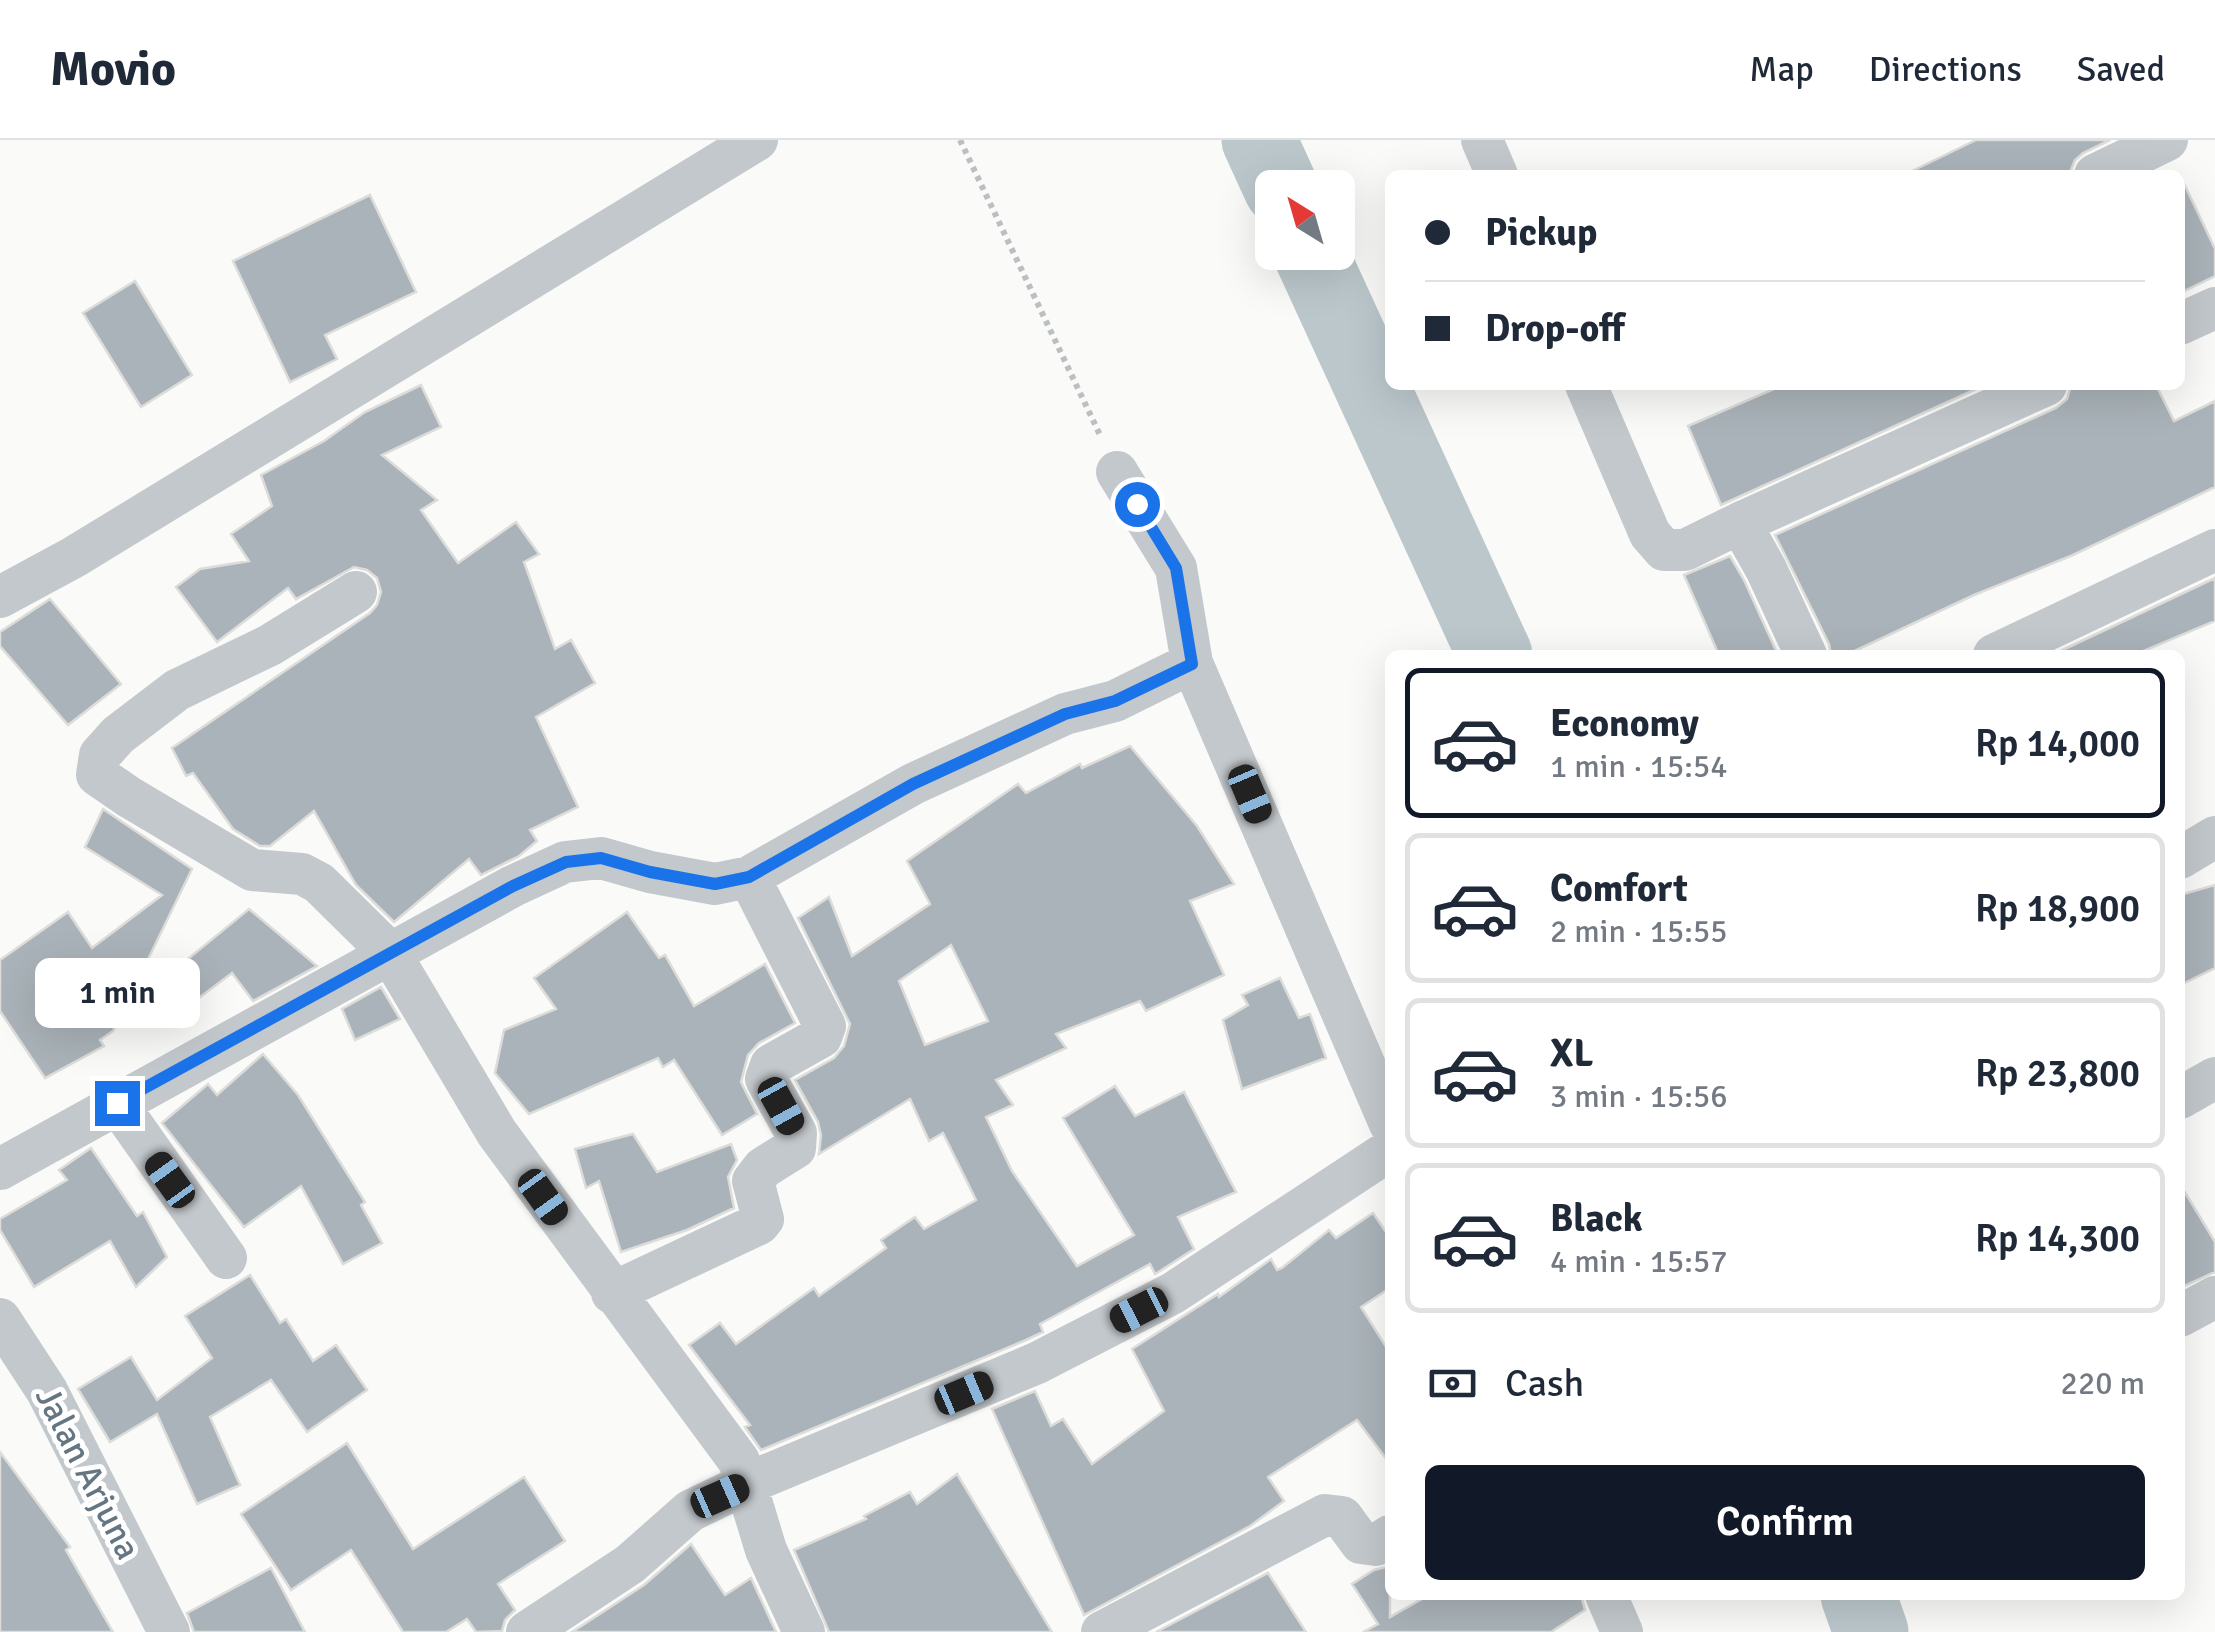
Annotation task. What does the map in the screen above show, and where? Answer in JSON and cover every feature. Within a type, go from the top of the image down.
[{"type":"street","points":[[0,597],[74,557],[757,140]]},
{"type":"street","points":[[1482,140],[1495,170]]},
{"type":"street","points":[[2105,170],[2168,140]]},
{"type":"street","points":[[2185,322],[2215,308]]},
{"type":"street","points":[[1588,390],[1650,534],[1664,550],[1686,550],[2035,390]]},
{"type":"street","points":[[1117,472],[1176,568],[1192,664],[1385,1112]]},
{"type":"street","points":[[1740,523],[1804,650]]},
{"type":"street","points":[[2005,650],[2215,550]]},
{"type":"street","points":[[356,592],[270,645],[177,690],[118,734],[100,755],[98,775],[252,870],[302,874],[320,883],[390,953],[497,1133],[738,1461],[766,1550],[804,1632]]},
{"type":"street","points":[[0,1170],[513,886],[566,862],[601,858],[715,884],[749,877],[913,784],[1065,714],[1115,701],[1192,664]]},
{"type":"street","points":[[2185,855],[2215,837]]},
{"type":"street","points":[[612,1292],[759,1224],[763,1219],[753,1181],[762,1168],[795,1148],[798,1142],[766,1079],[766,1071],[771,1064],[821,1037],[825,1026],[749,877]]},
{"type":"street","points":[[2185,1095],[2215,1078]]},
{"type":"street","points":[[117,1103],[226,1258]]},
{"type":"street","points":[[527,1632],[630,1564],[690,1511],[1037,1363],[1174,1293],[1385,1153]]},
{"type":"street","points":[[2185,1313],[2215,1297]]},
{"type":"street","name":"Jalan Arjuna","points":[[2,1328],[47,1391],[169,1632]]},
{"type":"street","points":[[1102,1632],[1325,1515],[1342,1517],[1361,1543],[1376,1545],[1385,1539]]},
{"type":"street","points":[[1608,1600],[1622,1632]]},
{"type":"path","points":[[960,140],[1117,472]]},
{"type":"building","points":[[1976,140],[2110,140],[2083,153],[2071,170],[1914,170]]},
{"type":"building","points":[[2185,186],[2215,249],[2215,276],[2185,291]]},
{"type":"building","points":[[370,195],[416,292],[325,335],[337,359],[290,382],[233,261]]},
{"type":"building","points":[[135,281],[192,375],[141,407],[83,313]]},
{"type":"building","points":[[421,385],[441,427],[382,455],[437,500],[421,510],[458,563],[516,522],[539,554],[524,562],[555,649],[571,640],[595,683],[536,717],[578,807],[530,830],[537,841],[519,856],[481,875],[469,859],[394,922],[356,885],[314,811],[270,846],[260,846],[233,829],[193,773],[186,776],[172,748],[370,613],[381,592],[377,578],[354,567],[296,599],[288,588],[217,642],[176,587],[200,569],[249,561],[231,534],[272,506],[261,475],[324,441],[365,412]]},
{"type":"building","points":[[1771,390],[1974,390],[1721,505],[1688,426]]},
{"type":"building","points":[[2070,390],[2158,390],[2174,421],[2215,401],[2215,487],[2073,555],[1974,595],[1857,650],[1830,650],[1775,535],[2056,408],[2067,399]]},
{"type":"building","points":[[1730,556],[1776,650],[1717,650],[1684,575]]},
{"type":"building","points":[[2215,578],[2215,621],[2146,650],[2063,650]]},
{"type":"building","points":[[50,599],[121,684],[68,725],[0,646],[0,632]]},
{"type":"building","points":[[1130,746],[1197,826],[1234,884],[1190,901],[1224,975],[1146,1011],[1140,1001],[1056,1034],[1066,1048],[996,1080],[1013,1105],[986,1117],[1012,1171],[1077,1266],[1134,1235],[1063,1118],[1115,1086],[1135,1116],[1184,1092],[1236,1192],[1178,1217],[1194,1249],[1155,1274],[1150,1264],[1040,1324],[1043,1332],[761,1450],[745,1427],[750,1425],[689,1345],[720,1323],[736,1344],[814,1288],[819,1296],[886,1248],[881,1240],[915,1217],[924,1229],[976,1200],[943,1133],[929,1141],[910,1099],[819,1154],[818,1122],[795,1080],[834,1058],[844,1046],[850,1024],[798,918],[829,897],[852,956],[930,904],[907,861],[1018,784],[1026,793],[1080,764],[1082,768]],"holes":[[[951,945],[988,1021],[925,1045],[899,981]]]},
{"type":"building","points":[[103,809],[192,869],[113,1031],[100,1040],[104,1046],[45,1078],[0,1011],[0,960],[68,912],[92,948],[162,895],[85,847]]},
{"type":"building","points":[[2215,885],[2215,968],[2185,983],[2185,894]]},
{"type":"building","points":[[249,909],[317,966],[253,1001],[232,973],[167,1022],[140,998]]},
{"type":"building","points":[[627,912],[659,958],[665,955],[694,1006],[765,964],[795,1023],[759,1043],[748,1055],[741,1082],[757,1114],[722,1135],[674,1060],[663,1067],[658,1058],[529,1114],[495,1073],[504,1030],[556,1009],[534,978]]},
{"type":"building","points":[[1280,978],[1299,1018],[1310,1014],[1326,1058],[1242,1089],[1223,1020],[1248,1005],[1242,995]]},
{"type":"building","points":[[381,987],[400,1019],[355,1040],[342,1009]]},
{"type":"building","points":[[263,1054],[298,1095],[365,1202],[361,1205],[382,1243],[343,1264],[301,1186],[244,1227],[162,1123],[208,1084],[217,1095]]},
{"type":"building","points":[[633,1134],[657,1172],[731,1144],[737,1160],[728,1177],[734,1208],[687,1230],[621,1252],[599,1181],[586,1188],[575,1149]]},
{"type":"building","points":[[91,1148],[137,1216],[143,1212],[167,1257],[136,1287],[110,1241],[34,1287],[0,1230],[0,1219],[67,1180],[59,1170]]},
{"type":"building","points":[[2185,1192],[2215,1242],[2215,1272],[2185,1286]]},
{"type":"building","points":[[1373,1213],[1385,1231],[1385,1291],[1361,1307],[1385,1345],[1385,1457],[1357,1420],[1268,1477],[1284,1501],[1250,1526],[1084,1615],[992,1409],[1035,1391],[1051,1426],[1063,1419],[1092,1464],[1164,1411],[1132,1349],[1218,1294],[1219,1297],[1271,1259],[1277,1270],[1329,1230],[1336,1238]]},
{"type":"building","points":[[250,1275],[280,1323],[286,1319],[313,1361],[336,1345],[367,1390],[307,1432],[271,1380],[210,1417],[240,1485],[197,1504],[157,1414],[110,1442],[78,1389],[131,1357],[157,1400],[212,1358],[185,1316]]},
{"type":"building","points":[[347,1443],[413,1549],[524,1477],[565,1541],[498,1584],[515,1610],[505,1620],[502,1631],[476,1632],[467,1619],[446,1632],[403,1632],[351,1550],[291,1590],[241,1514]]},
{"type":"building","points":[[0,1452],[70,1547],[66,1550],[113,1632],[0,1632]]},
{"type":"building","points":[[957,1474],[1052,1632],[829,1632],[794,1550],[866,1519],[864,1516],[910,1492],[917,1504]]},
{"type":"building","points":[[691,1544],[725,1595],[751,1578],[776,1632],[572,1632],[644,1585]]},
{"type":"building","points":[[1385,1567],[1385,1600],[1390,1600],[1390,1617],[1420,1600],[1582,1600],[1585,1610],[1551,1632],[1363,1632],[1378,1624],[1352,1584]]},
{"type":"building","points":[[271,1568],[305,1632],[194,1632],[187,1613]]},
{"type":"building","points":[[1268,1573],[1306,1632],[1156,1632]]},
{"type":"waterway","points":[[1259,140],[1273,170]]},
{"type":"waterway","points":[[1318,270],[1493,650]]},
{"type":"waterway","points":[[1860,1600],[1871,1632]]},
{"type":"route","points":[[117,1103],[513,886],[566,862],[601,858],[715,884],[749,877],[913,784],[1065,714],[1115,701],[1192,664],[1176,568],[1137,504]]}]
